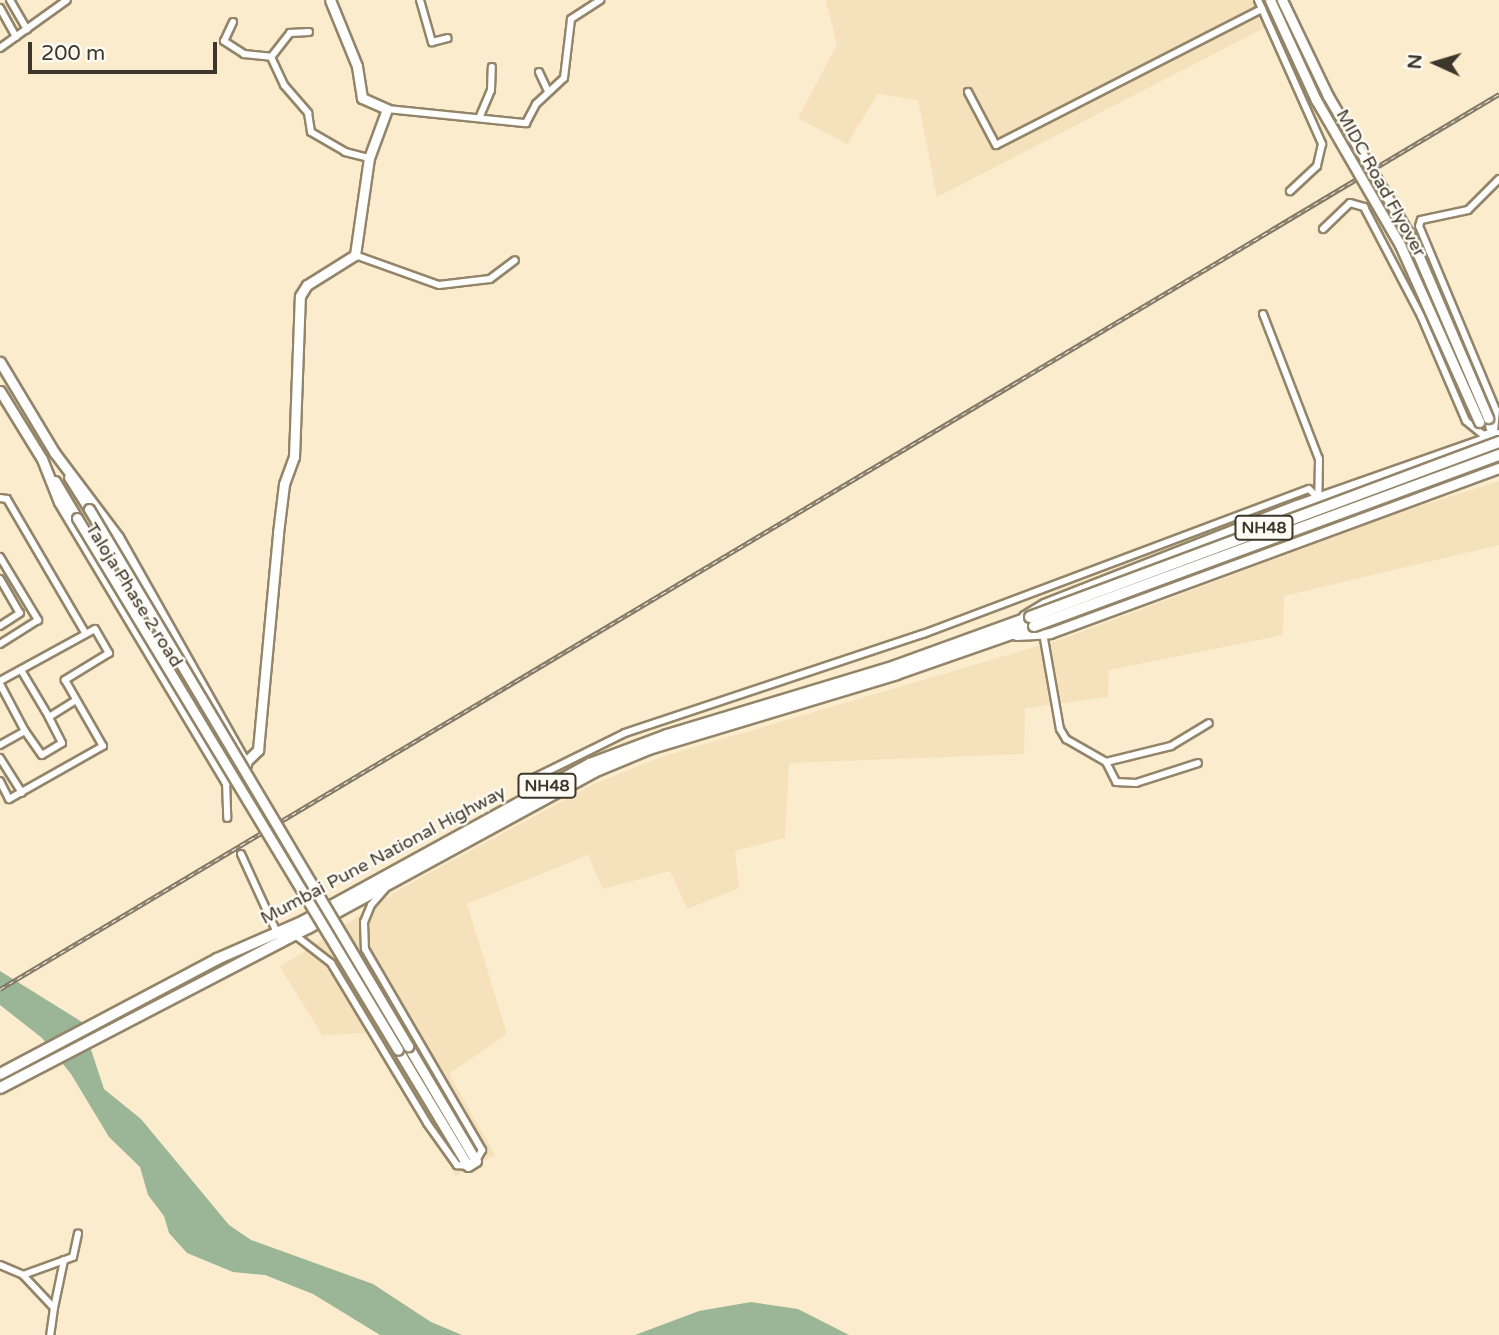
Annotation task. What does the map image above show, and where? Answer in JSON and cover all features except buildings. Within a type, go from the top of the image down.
[{"type":"highway","name":"NH48","points":[[1032,622],[1497,436]]},
{"type":"highway","name":"NH48","points":[[1006,631],[1499,456]]},
{"type":"highway","name":"Mumbai Pune National Highway","points":[[0,1088],[124,1023],[534,793],[636,746],[1006,631]]},
{"type":"highway","name":"Mumbai Pune National Highway","points":[[0,1074],[117,1010],[279,936],[295,934],[566,785],[649,749],[897,674],[1006,631]]},
{"type":"street","points":[[10,0],[27,29]]},
{"type":"street","points":[[0,48],[67,0]]},
{"type":"street","points":[[330,0],[357,66],[362,98],[387,109],[526,123],[548,91],[566,73],[571,19],[600,0]]},
{"type":"street","points":[[420,0],[432,41],[449,38]]},
{"type":"street","points":[[1258,0],[1322,144],[1317,166],[1290,191]]},
{"type":"street","name":"MIDC Road Flyover","points":[[1270,0],[1316,100],[1401,245],[1484,420]]},
{"type":"street","name":"MIDC Road Flyover","points":[[1282,0],[1328,96],[1411,238],[1484,420]]},
{"type":"street","points":[[0,8],[16,37]]},
{"type":"street","points":[[968,92],[996,145],[1262,9]]},
{"type":"street","points":[[233,22],[225,41],[244,54],[271,57]]},
{"type":"street","points":[[271,57],[290,33],[309,32]]},
{"type":"street","points":[[271,57],[294,101],[308,113],[311,132],[345,152],[369,158]]},
{"type":"street","points":[[480,117],[491,90],[492,68]]},
{"type":"street","points":[[539,72],[548,91]]},
{"type":"street","points":[[226,781],[258,750],[285,484],[290,472],[298,410],[300,296],[307,285],[355,255],[369,158],[387,109]]},
{"type":"street","points":[[1499,179],[1468,210],[1421,220],[1419,226],[1496,410],[1499,456]]},
{"type":"street","points":[[1323,229],[1350,203],[1364,207],[1421,316],[1465,421],[1484,437]]},
{"type":"street","points":[[355,255],[439,285],[491,279],[515,260]]},
{"type":"street","points":[[1263,314],[1320,459],[1318,498]]},
{"type":"street","name":"Taloja Phase 2 road","points":[[0,362],[54,452],[118,537],[246,764]]},
{"type":"street","points":[[0,391],[12,383]]},
{"type":"street","name":"Taloja Phase 2 road","points":[[0,391],[42,459],[64,510],[226,781],[227,818]]},
{"type":"street","points":[[1484,420],[1497,436]]},
{"type":"street","points":[[1484,420],[1484,437],[1491,463],[1499,469]]},
{"type":"street","points":[[1006,631],[1044,604],[1318,498],[1484,437],[1497,436]]},
{"type":"street","points":[[54,452],[408,1046],[472,1164]]},
{"type":"street","points":[[42,459],[398,1050],[472,1164]]},
{"type":"street","points":[[1006,631],[1044,633],[1499,469]]},
{"type":"street","points":[[534,793],[536,777],[625,733],[923,634],[1309,489],[1318,498]]},
{"type":"street","points":[[0,498],[7,499],[86,634]]},
{"type":"street","points":[[0,557],[38,621],[0,644]]},
{"type":"street","points":[[0,579],[20,613],[0,625]]},
{"type":"street","points":[[5,587],[15,581]]},
{"type":"street","points":[[0,781],[9,799],[104,746],[65,680],[109,653],[97,630],[86,634],[21,670],[0,683],[25,731],[43,755],[62,743],[21,670]]},
{"type":"street","points":[[1044,633],[1060,729],[1066,739],[1105,762],[1109,775],[1123,785],[1198,764]]},
{"type":"street","points":[[49,717],[76,700]]},
{"type":"street","points":[[1105,762],[1171,746],[1209,723]]},
{"type":"street","points":[[0,745],[25,731]]},
{"type":"street","points":[[0,758],[22,793]]},
{"type":"street","points":[[241,855],[279,936]]},
{"type":"street","points":[[394,881],[371,905],[364,922],[365,949],[482,1150],[472,1164]]},
{"type":"street","points":[[295,934],[331,963],[427,1123],[457,1165],[472,1164]]},
{"type":"street","points":[[23,1275],[73,1256],[78,1234]]},
{"type":"street","points":[[50,1335],[64,1260]]},
{"type":"street","points":[[0,1265],[23,1275],[54,1308]]},
{"type":"shaded area","points":[[826,0],[1255,0],[1268,26],[937,197],[918,100],[878,94],[847,144],[798,118],[837,45]]},
{"type":"shaded area","points":[[1499,481],[1499,545],[1284,596],[1283,635],[1109,670],[1108,697],[1025,708],[1024,754],[789,763],[785,838],[735,851],[739,888],[687,909],[670,871],[603,889],[588,855],[467,904],[507,1034],[449,1074],[495,1155],[456,1176],[371,1033],[322,1035],[280,967],[402,888],[594,784],[661,757],[1062,639],[1398,513]]},
{"type":"shaded area","points":[[0,971],[82,1022],[104,1089],[141,1119],[229,1225],[251,1240],[373,1284],[431,1322],[462,1335],[380,1335],[313,1294],[265,1275],[233,1272],[187,1253],[169,1233],[164,1216],[148,1195],[140,1167],[109,1137],[71,1074],[42,1038],[0,1005]]},
{"type":"shaded area","points":[[751,1302],[798,1309],[849,1335],[635,1335],[699,1311]]},
{"type":"railway","points":[[0,989],[1499,94]]}]
